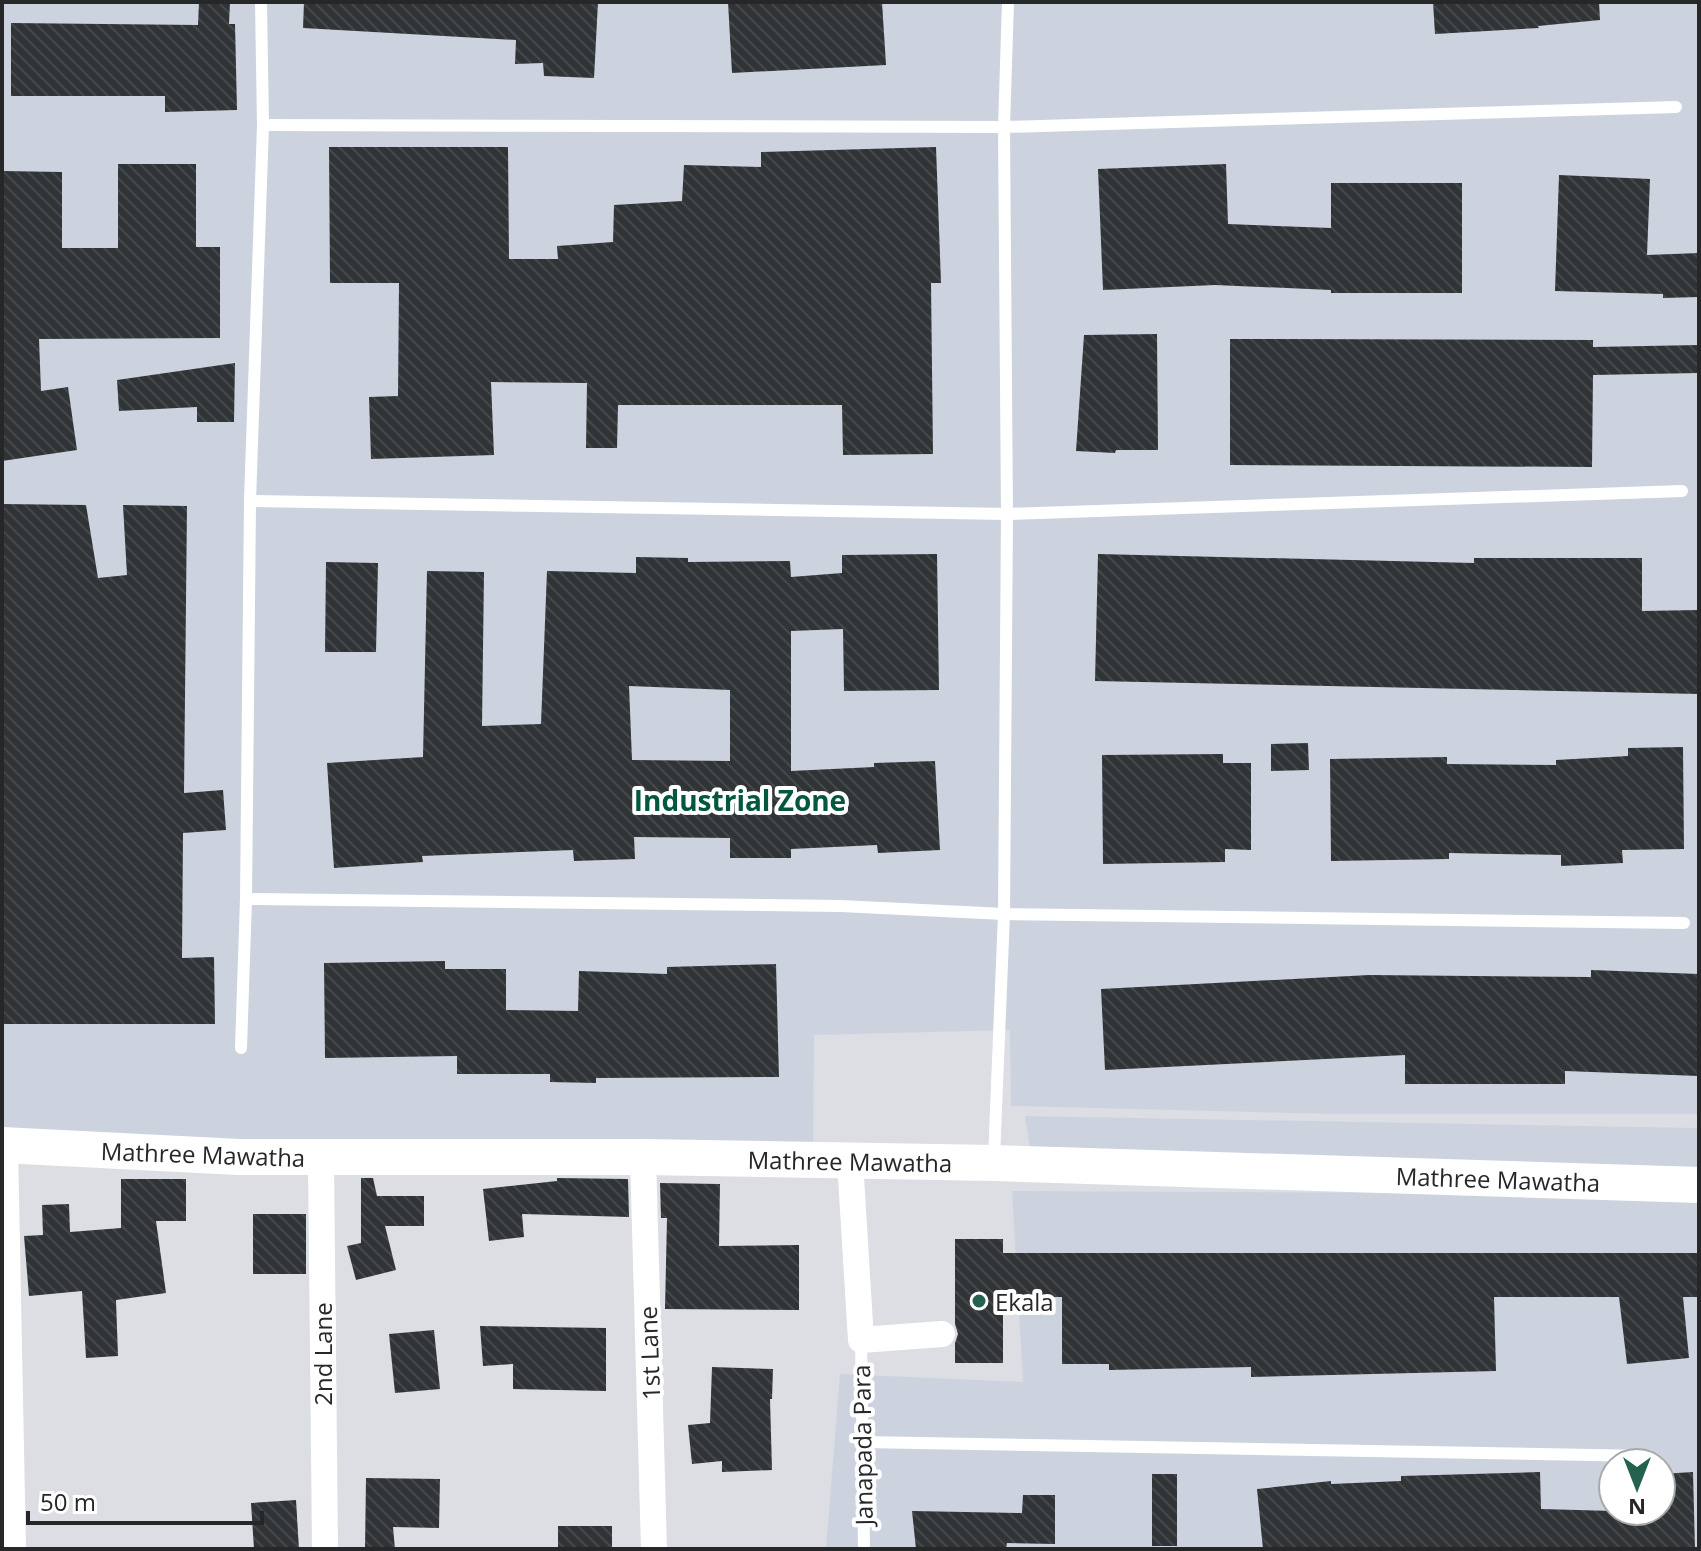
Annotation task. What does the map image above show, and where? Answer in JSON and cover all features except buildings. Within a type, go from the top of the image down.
[{"type":"street","name":"Mathree Mawatha","points":[[3,1145],[321,1159],[643,1157],[994,1163],[1699,1185]]},
{"type":"street","points":[[3,1145],[13,1549]]},
{"type":"street","name":"1st Lane","points":[[643,1157],[654,1549]]},
{"type":"street","name":"2nd Lane","points":[[321,1159],[325,1549]]},
{"type":"street","points":[[850,1161],[861,1340],[942,1334]]},
{"type":"lane","points":[[241,1048],[246,899],[250,501],[263,125],[261,2]]},
{"type":"lane","points":[[994,1163],[1004,914],[1007,514],[1004,127],[1008,2]]},
{"type":"lane","points":[[263,125],[1004,127],[1676,107]]},
{"type":"lane","points":[[250,501],[1007,514],[1682,491]]},
{"type":"lane","points":[[246,899],[841,906],[1004,914],[1684,923]]},
{"type":"lane","name":"Janapada Para","points":[[861,1340],[864,1549]]},
{"type":"lane","points":[[862,1442],[1597,1455]]},
{"type":"shaded area","points":[[2,2],[1699,2],[1699,1114],[1334,1114],[1011,1106],[1010,1030],[814,1035],[813,1152],[2,1135]]},
{"type":"shaded area","points":[[1025,1116],[1699,1128],[1699,1167],[1030,1149]]},
{"type":"shaded area","points":[[1012,1191],[1699,1194],[1699,1549],[826,1549],[840,1374],[1023,1382]]},
{"type":"place","name":"Ekala","points":[[979,1301]]},
{"type":"district","name":"Industrial Zone","points":[[740,800]]}]
